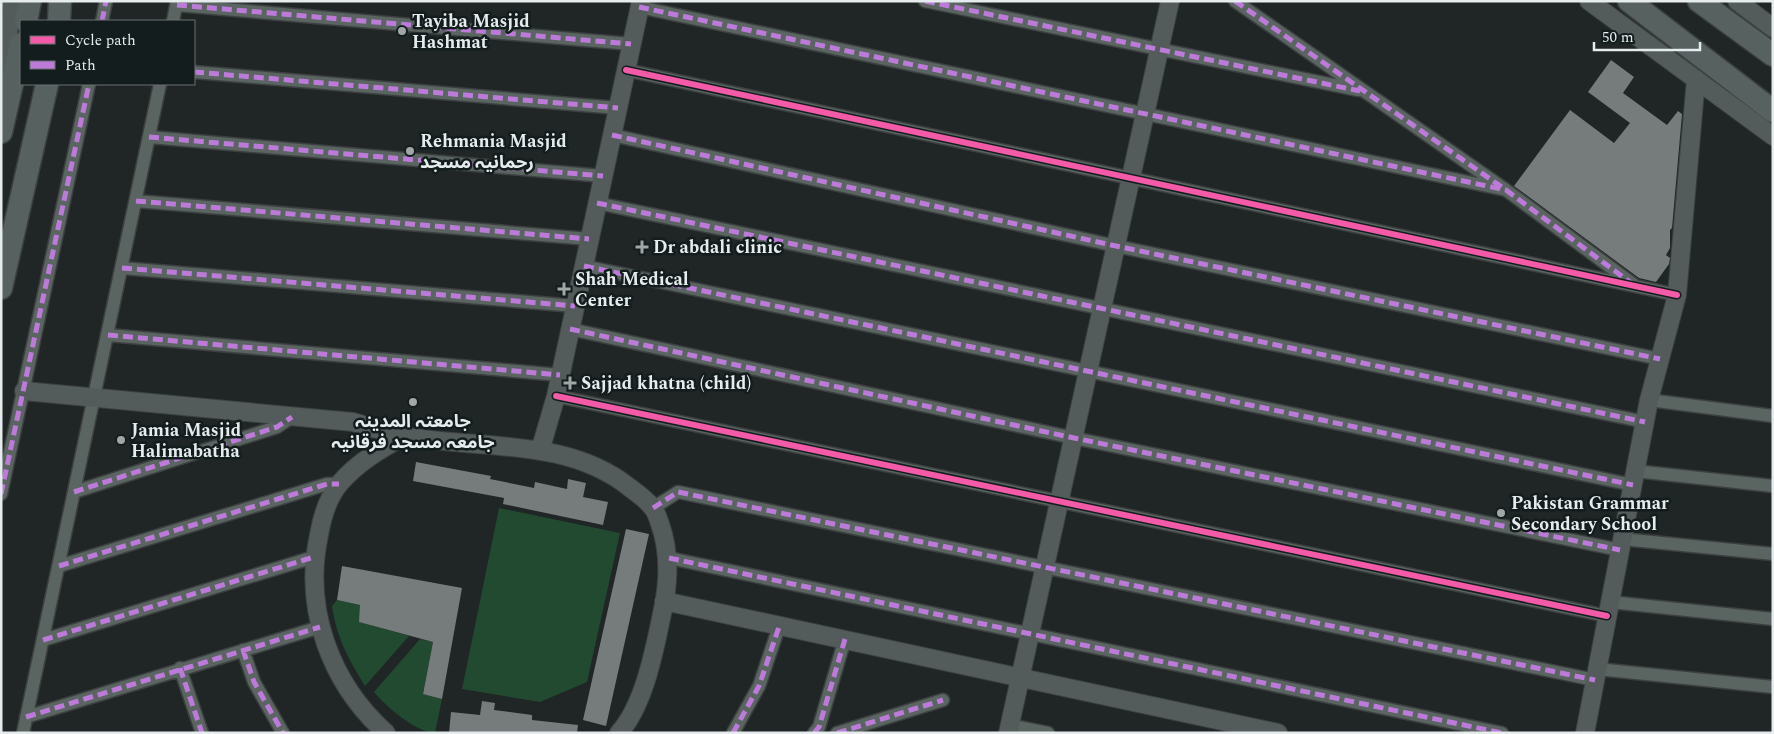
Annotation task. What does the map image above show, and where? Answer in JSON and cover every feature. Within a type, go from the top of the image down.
[{"type":"highway","points":[[20,20],[30,1]]},
{"type":"highway","points":[[60,1],[60,20]]},
{"type":"highway","points":[[1629,1],[1767,107]]},
{"type":"highway","points":[[1699,1],[1773,55]]},
{"type":"highway","points":[[1,132],[15,30]]},
{"type":"highway","points":[[1,288],[47,85]]},
{"type":"street","points":[[1,78],[15,30],[14,1]]},
{"type":"street","points":[[60,20],[65,1]]},
{"type":"street","points":[[102,20],[106,1]]},
{"type":"street","points":[[925,1],[1365,92]]},
{"type":"street","points":[[1048,733],[1009,729],[1170,1]]},
{"type":"street","points":[[1235,1],[1506,190],[1637,287]]},
{"type":"street","points":[[1589,1],[1773,136]]},
{"type":"street","points":[[1737,1],[1773,28]]},
{"type":"street","points":[[173,20],[177,3],[631,44]]},
{"type":"street","points":[[540,451],[556,396],[640,4],[1145,114],[1506,190]]},
{"type":"street","points":[[626,70],[1131,180],[1677,295]]},
{"type":"street","points":[[195,72],[618,108]]},
{"type":"street","points":[[1585,733],[1649,400],[1677,295],[1696,79]]},
{"type":"street","points":[[1,494],[89,85]]},
{"type":"street","points":[[23,733],[160,85]]},
{"type":"street","points":[[612,135],[1116,246],[1660,359]]},
{"type":"street","points":[[149,137],[603,176]]},
{"type":"street","points":[[136,201],[589,239]]},
{"type":"street","points":[[597,203],[1645,422]]},
{"type":"street","points":[[584,266],[1088,372],[1634,478],[1773,486]]},
{"type":"street","points":[[122,268],[575,306]]},
{"type":"street","points":[[570,329],[1074,438],[1621,544],[1773,554]]},
{"type":"street","points":[[108,335],[560,374]]},
{"type":"street","points":[[24,391],[353,422],[404,436],[540,451],[585,462],[610,473],[654,508],[665,538],[668,558],[664,601],[657,637],[640,694],[627,724],[619,733]]},
{"type":"street","points":[[556,396],[1060,502],[1609,609],[1773,620]]},
{"type":"street","points":[[1649,400],[1773,416]]},
{"type":"street","points":[[74,492],[276,427],[292,417]]},
{"type":"street","points":[[386,733],[369,718],[331,660],[320,627],[314,591],[314,557],[323,514],[339,484],[368,456],[404,436]]},
{"type":"street","points":[[59,566],[327,484],[339,484]]},
{"type":"street","points":[[654,508],[678,492],[1596,675],[1773,687]]},
{"type":"street","points":[[43,640],[314,557]]},
{"type":"street","points":[[668,558],[1502,733]]},
{"type":"street","points":[[664,601],[780,624],[1278,733]]},
{"type":"street","points":[[734,733],[759,686],[780,624]]},
{"type":"street","points":[[26,718],[180,668],[320,627]]},
{"type":"street","points":[[814,733],[819,727],[845,639]]},
{"type":"street","points":[[243,650],[254,682],[282,733]]},
{"type":"street","points":[[180,668],[201,733]]},
{"type":"street","points":[[837,733],[943,700]]},
{"type":"green space","points":[[499,508],[620,533],[587,682],[540,702],[462,689]]},
{"type":"green space","points":[[337,600],[360,605],[360,622],[409,636],[365,686],[348,657],[340,638],[332,606]]},
{"type":"green space","points":[[420,639],[433,642],[423,693],[442,699],[435,733],[419,729],[411,724],[393,711],[374,692]]},
{"type":"building","points":[[1611,60],[1634,77],[1623,93],[1667,125],[1678,111],[1682,114],[1672,228],[1670,230],[1670,248],[1666,255],[1670,258],[1669,264],[1656,282],[1639,278],[1514,186],[1570,110],[1614,143],[1630,123],[1588,92]]},
{"type":"building","points":[[416,462],[491,476],[490,479],[534,488],[535,482],[567,489],[568,479],[586,483],[583,497],[608,502],[603,525],[503,504],[504,498],[413,481]]},
{"type":"building","points":[[626,529],[649,534],[606,726],[583,720]]},
{"type":"building","points":[[342,566],[462,588],[442,699],[423,694],[433,642],[359,622],[360,605],[337,600]]},
{"type":"building","points":[[482,701],[495,703],[494,710],[532,715],[532,720],[578,725],[577,733],[449,733],[451,712],[480,715]]},
{"type":"marked path","points":[[102,20],[106,1]]},
{"type":"marked path","points":[[925,1],[1360,91]]},
{"type":"marked path","points":[[1235,1],[1506,190],[1631,283]]},
{"type":"marked path","points":[[177,5],[631,44]]},
{"type":"marked path","points":[[639,7],[1506,190]]},
{"type":"marked path","points":[[195,72],[618,108]]},
{"type":"marked path","points":[[1,494],[89,85]]},
{"type":"marked path","points":[[612,135],[1116,246],[1660,359]]},
{"type":"marked path","points":[[149,137],[603,176]]},
{"type":"marked path","points":[[136,201],[589,239]]},
{"type":"marked path","points":[[597,203],[1645,422]]},
{"type":"marked path","points":[[584,266],[1633,485]]},
{"type":"marked path","points":[[122,268],[575,306]]},
{"type":"marked path","points":[[570,329],[1074,438],[1620,550]]},
{"type":"marked path","points":[[108,335],[560,375]]},
{"type":"marked path","points":[[74,492],[277,427],[292,417]]},
{"type":"marked path","points":[[59,566],[327,484],[339,484]]},
{"type":"marked path","points":[[653,508],[678,492],[1595,680]]},
{"type":"marked path","points":[[43,640],[314,557]]},
{"type":"marked path","points":[[669,558],[1502,733]]},
{"type":"marked path","points":[[733,733],[759,686],[780,624]]},
{"type":"marked path","points":[[26,717],[320,627]]},
{"type":"marked path","points":[[814,733],[819,727],[845,639]]},
{"type":"marked path","points":[[243,650],[254,682],[283,733]]},
{"type":"marked path","points":[[180,668],[202,733]]},
{"type":"marked path","points":[[837,733],[943,700]]},
{"type":"cycle path","points":[[626,70],[1677,295]]},
{"type":"cycle path","points":[[556,396],[1607,616]]},
{"type":"place","name":"Tayiba Masjid Hashmat","points":[[402,31]]},
{"type":"place","name":"Rehmania Masjid رحمانیہ مسجد","points":[[410,151]]},
{"type":"place","name":"Dr abdali clinic","points":[[642,247]]},
{"type":"place","name":"Shah Medical Center","points":[[564,289]]},
{"type":"place","name":"Sajjad khatna (child)","points":[[570,383]]},
{"type":"place","name":"جامعتہ المدینہ جامعہ مسجد فرقانیہ","points":[[413,402]]},
{"type":"place","name":"Jamia Masjid Halimabatha","points":[[121,440]]},
{"type":"place","name":"Pakistan Grammar Secondary School","points":[[1501,513]]}]
